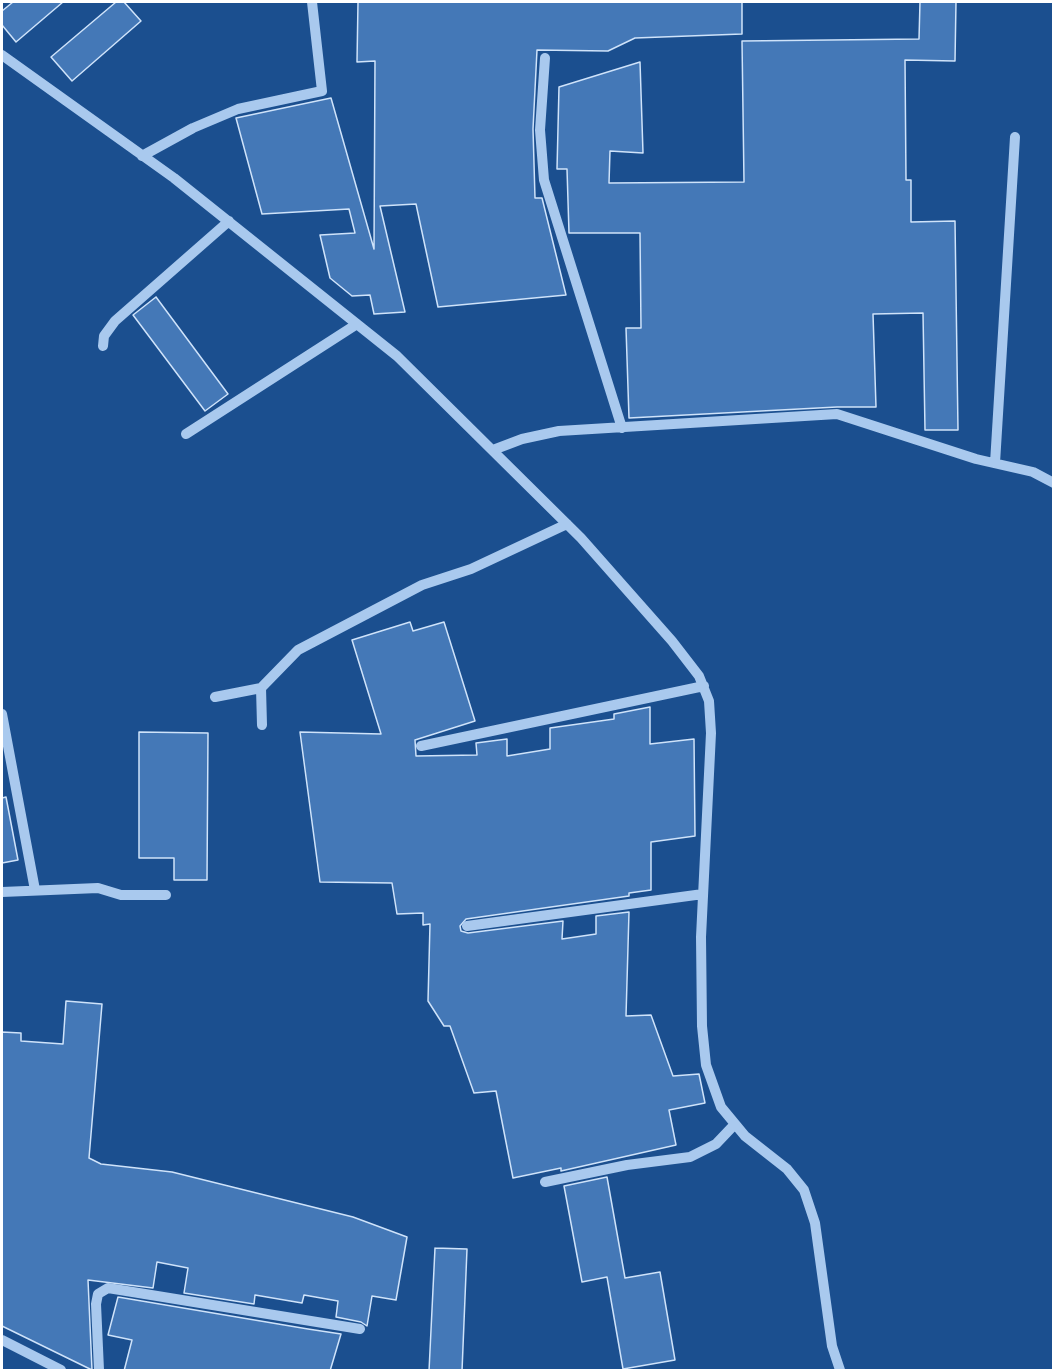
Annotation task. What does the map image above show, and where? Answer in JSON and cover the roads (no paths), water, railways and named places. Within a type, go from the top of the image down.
[{"type":"street","points":[[142,156],[193,128],[238,109],[322,90],[312,2]]},
{"type":"street","points":[[2,55],[229,221],[397,356],[567,524],[672,641],[699,676],[709,700],[711,733],[703,894],[702,1026],[706,1065],[721,1107],[745,1136],[787,1169],[804,1190],[815,1223],[832,1346],[840,1371]]},
{"type":"street","points":[[545,58],[540,130],[544,180],[573,279],[622,428]]},
{"type":"street","points":[[994,463],[1015,137]]},
{"type":"street","points":[[102,346],[104,336],[115,321],[229,221]]},
{"type":"street","points":[[186,434],[357,324]]},
{"type":"street","points":[[493,450],[522,439],[559,431],[837,414],[994,463],[1033,472],[1053,483]]},
{"type":"street","points":[[215,697],[261,688],[298,650],[422,585],[471,569],[567,524]]},
{"type":"street","points":[[421,746],[704,686]]},
{"type":"street","points":[[261,688],[262,725]]},
{"type":"street","points":[[2,714],[35,890]]},
{"type":"street","points":[[2,892],[99,888],[121,895],[166,895]]},
{"type":"street","points":[[467,926],[703,894]]},
{"type":"street","points":[[544,1182],[627,1165],[690,1157],[716,1144],[735,1124]]},
{"type":"street","points":[[99,1371],[96,1304],[98,1294],[108,1288],[360,1329]]},
{"type":"street","points":[[2,1340],[61,1371]]}]
